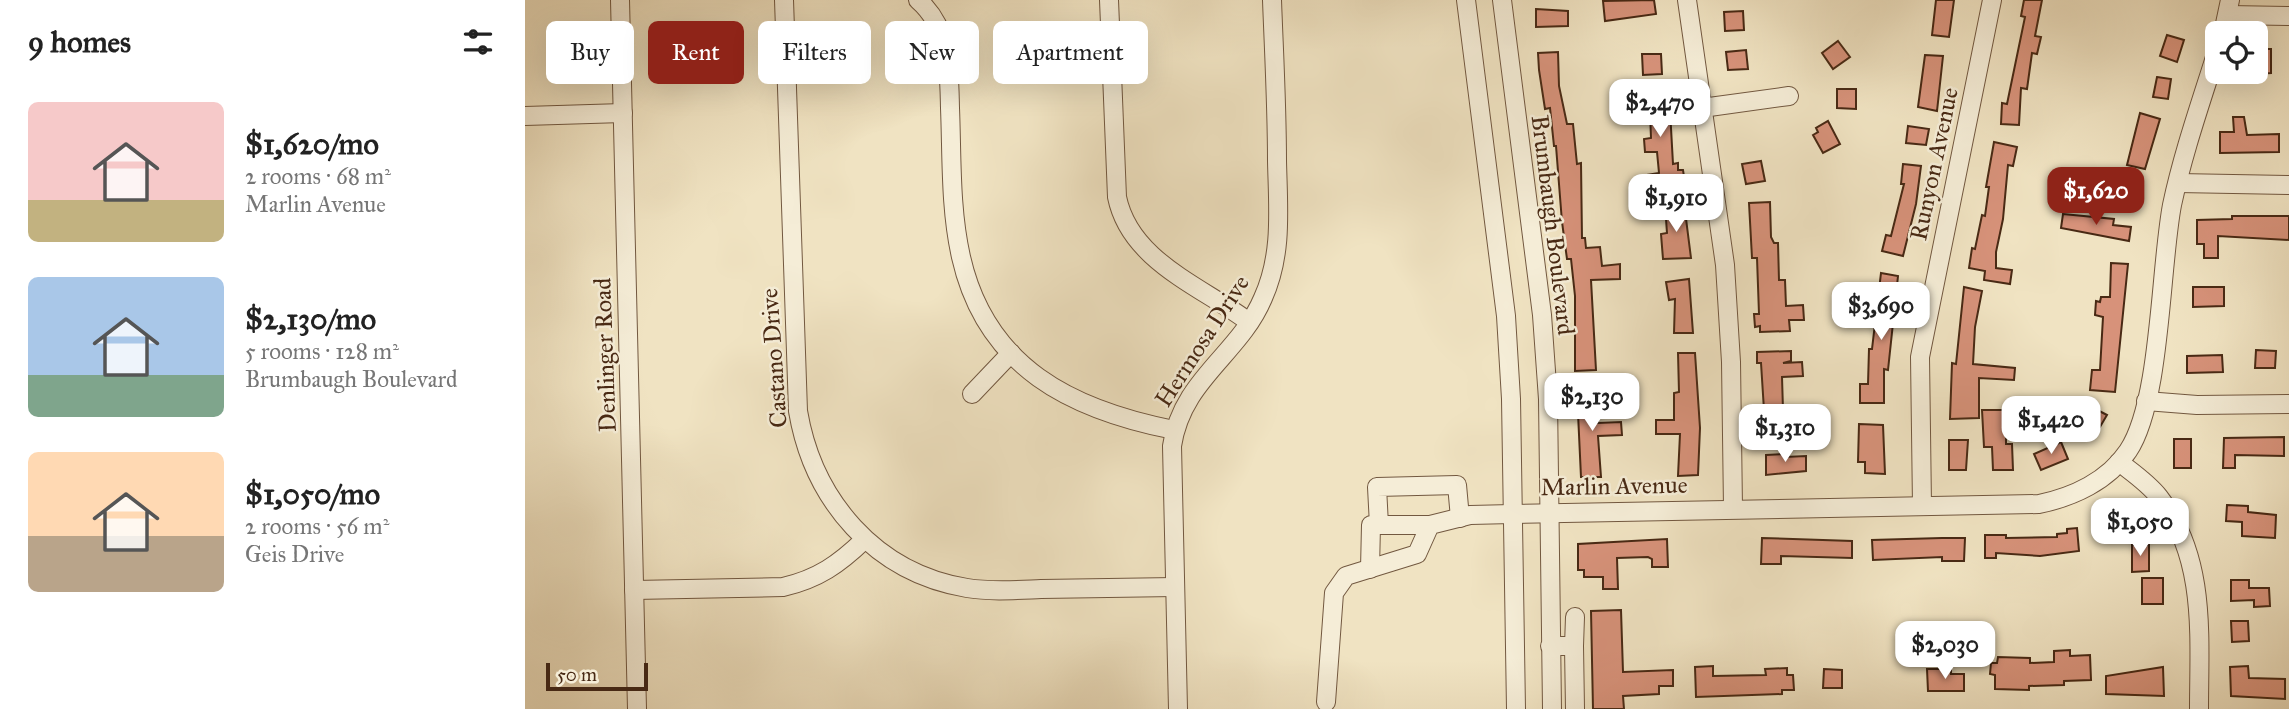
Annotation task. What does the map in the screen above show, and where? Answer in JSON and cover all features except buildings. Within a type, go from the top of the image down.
[{"type":"street","name":"Denlinger Road","points":[[621,0],[637,709]]},
{"type":"street","name":"Castano Drive","points":[[784,0],[798,411],[808,454],[817,475],[839,511],[864,540],[895,562],[922,575],[967,588],[1175,587]]},
{"type":"street","points":[[918,0],[935,18],[943,32],[953,194],[961,260],[983,315],[1011,353],[1047,385],[1091,409],[1174,430]]},
{"type":"street","points":[[1109,0],[1117,197],[1125,224],[1149,254],[1249,322]]},
{"type":"street","name":"Hermosa Drive","points":[[1178,709],[1172,446],[1174,430],[1181,411],[1200,379],[1249,322],[1269,283],[1279,231],[1272,0]]},
{"type":"street","points":[[1466,0],[1506,316],[1516,709]]},
{"type":"street","name":"Brumbaugh Boulevard","points":[[1501,0],[1541,303],[1550,512],[1552,709]]},
{"type":"street","points":[[1687,0],[1724,265],[1731,362],[1733,508]]},
{"type":"street","name":"Runyon Avenue","points":[[1921,506],[1920,357],[1992,0]]},
{"type":"street","points":[[2229,7],[2289,16]]},
{"type":"street","name":"Marlin Avenue","points":[[1379,525],[1430,525],[1460,518],[1512,513],[2039,504],[2061,499],[2095,482],[2119,462],[2136,436],[2146,401],[2167,236],[2178,183],[2207,84]]},
{"type":"street","points":[[1702,108],[1789,96]]},
{"type":"street","points":[[525,116],[623,113]]},
{"type":"street","points":[[2178,183],[2289,185]]},
{"type":"street","points":[[972,394],[1011,353]]},
{"type":"street","points":[[2146,401],[2197,405],[2289,404]]},
{"type":"street","points":[[2119,462],[2159,498],[2185,539],[2199,615],[2199,709]]},
{"type":"street","points":[[1370,569],[1371,525],[1379,525],[1377,487],[1457,485],[1460,518]]},
{"type":"street","points":[[1325,707],[1334,593],[1346,576],[1417,554],[1430,525]]},
{"type":"street","points":[[635,590],[783,587],[801,583],[832,568],[864,540]]},
{"type":"street","points":[[1575,617],[1575,709]]},
{"type":"street","points":[[1551,646],[1574,646]]}]
